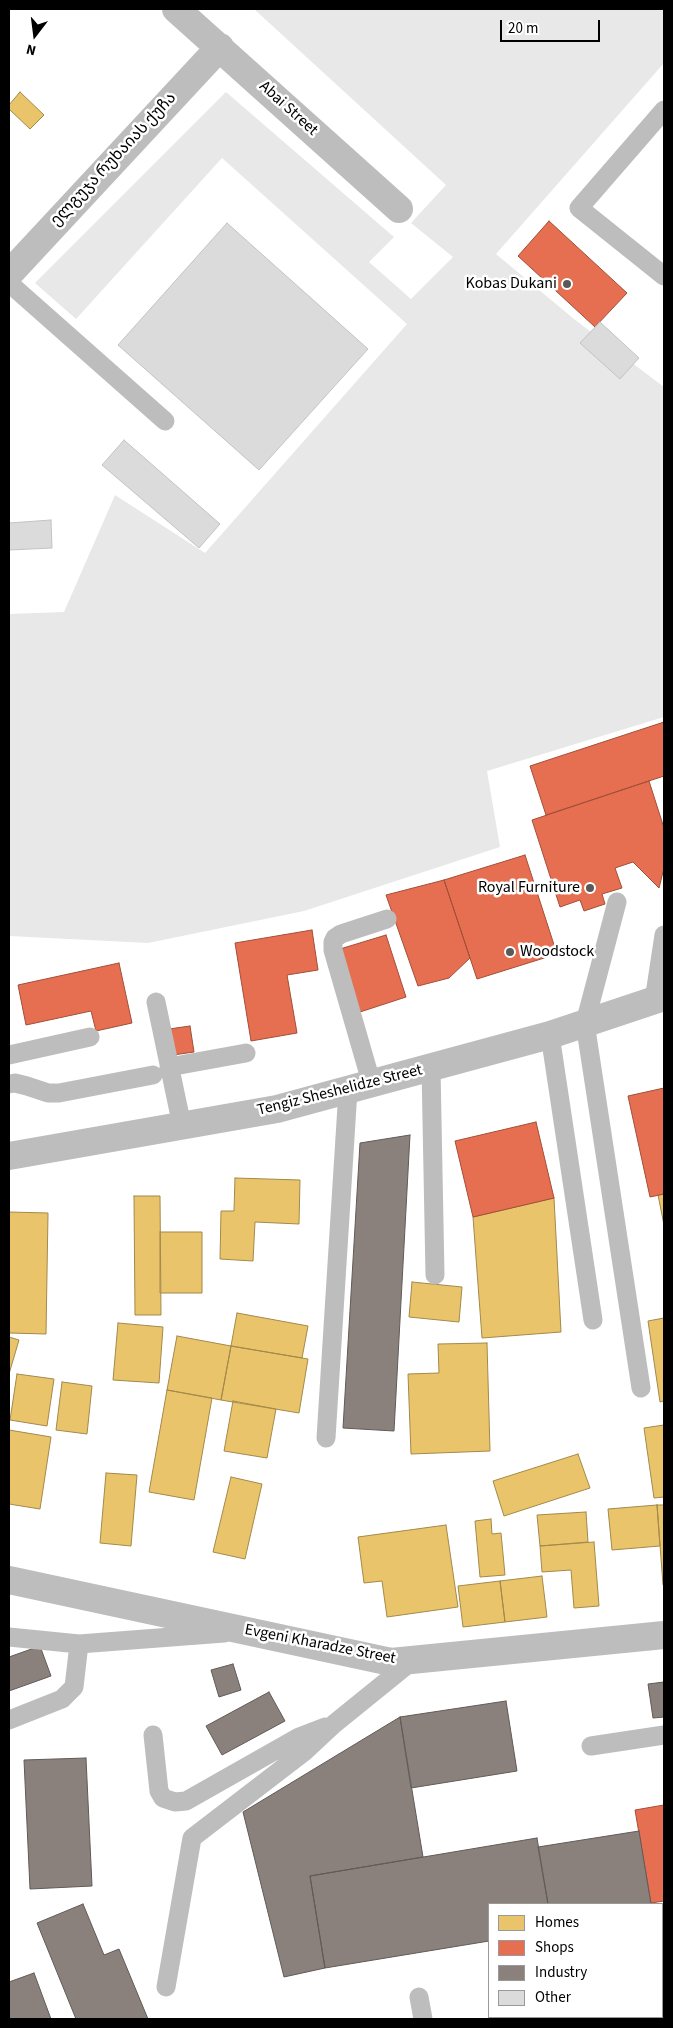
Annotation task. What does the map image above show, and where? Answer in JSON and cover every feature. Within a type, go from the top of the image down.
[{"type":"street","name":"Abai Street","points":[[176,9],[399,209]]},
{"type":"street","name":"ელგუჯა რუხაიას ქუჩა","points":[[9,274],[220,47]]},
{"type":"street","name":"Tengiz Sheshelidze Street","points":[[9,1156],[277,1110],[550,1035],[659,999]]},
{"type":"street","name":"Evgeni Kharadze Street","points":[[9,1580],[390,1662],[664,1634]]},
{"type":"lane","points":[[664,110],[579,208],[664,276]]},
{"type":"lane","points":[[9,283],[165,421]]},
{"type":"lane","points":[[617,902],[585,1023],[641,1388]]},
{"type":"lane","points":[[326,1438],[360,1087],[333,942],[341,934],[387,920]]},
{"type":"lane","points":[[659,999],[664,935]]},
{"type":"lane","points":[[156,1002],[161,1071],[182,1126]]},
{"type":"lane","points":[[550,1035],[593,1320]]},
{"type":"lane","points":[[9,1055],[90,1037]]},
{"type":"lane","points":[[9,1084],[15,1083],[48,1093],[59,1093],[246,1052]]},
{"type":"lane","points":[[431,1068],[435,1276]]},
{"type":"lane","points":[[9,1637],[79,1644],[246,1632]]},
{"type":"lane","points":[[9,1720],[62,1699],[74,1686],[79,1644]]},
{"type":"lane","points":[[166,1986],[192,1838],[304,1752],[334,1724],[413,1660]]},
{"type":"lane","points":[[153,1735],[159,1791],[163,1798],[175,1802],[186,1801],[299,1737],[334,1724]]},
{"type":"lane","points":[[591,1746],[664,1735]]},
{"type":"lane","points":[[419,1997],[423,2019]]},
{"type":"shaded area","points":[[254,9],[664,9],[664,63],[496,254],[574,319],[664,387],[664,717],[487,771],[500,847],[304,911],[148,943],[9,936],[9,614],[64,612],[115,495],[205,553],[407,324],[222,158],[76,319],[35,283],[226,92],[394,237],[369,262],[411,299],[453,257],[411,223],[446,185]]},
{"type":"building: Homes","points":[[20,92],[44,115],[30,129],[9,109],[9,105]]},
{"type":"building: Homes","points":[[235,1178],[300,1180],[299,1224],[255,1222],[253,1261],[220,1259],[221,1211],[234,1211]]},
{"type":"building: Homes","points":[[664,1194],[664,1225],[658,1195]]},
{"type":"building: Homes","points":[[134,1196],[160,1196],[161,1315],[135,1315]]},
{"type":"building: Homes","points":[[554,1198],[561,1332],[482,1338],[473,1217]]},
{"type":"building: Homes","points":[[9,1212],[48,1213],[46,1334],[9,1333]]},
{"type":"building: Homes","points":[[160,1232],[202,1232],[202,1293],[160,1293]]},
{"type":"building: Homes","points":[[412,1282],[462,1287],[459,1322],[409,1317]]},
{"type":"building: Homes","points":[[237,1313],[308,1326],[302,1358],[231,1346]]},
{"type":"building: Homes","points":[[664,1318],[664,1401],[660,1402],[648,1321]]},
{"type":"building: Homes","points":[[118,1323],[163,1327],[159,1383],[113,1380]]},
{"type":"building: Homes","points":[[177,1336],[231,1346],[221,1400],[167,1390]]},
{"type":"building: Homes","points":[[9,1337],[19,1340],[9,1374]]},
{"type":"building: Homes","points":[[487,1343],[490,1451],[411,1454],[408,1374],[439,1373],[438,1344]]},
{"type":"building: Homes","points":[[231,1346],[308,1359],[299,1413],[221,1400]]},
{"type":"building: Homes","points":[[17,1374],[54,1379],[47,1426],[10,1420]]},
{"type":"building: Homes","points":[[62,1382],[92,1386],[87,1434],[56,1430]]},
{"type":"building: Homes","points":[[167,1390],[212,1398],[194,1500],[149,1492]]},
{"type":"building: Homes","points":[[233,1401],[276,1409],[267,1458],[224,1451]]},
{"type":"building: Homes","points":[[664,1425],[664,1497],[654,1498],[644,1428]]},
{"type":"building: Homes","points":[[9,1430],[51,1437],[40,1509],[9,1504]]},
{"type":"building: Homes","points":[[578,1454],[590,1488],[504,1516],[493,1481]]},
{"type":"building: Homes","points":[[106,1473],[137,1475],[131,1546],[100,1543]]},
{"type":"building: Homes","points":[[231,1477],[262,1484],[245,1559],[213,1552]]},
{"type":"building: Homes","points":[[657,1505],[660,1546],[612,1550],[608,1509]]},
{"type":"building: Homes","points":[[657,1505],[664,1505],[664,1585],[663,1585]]},
{"type":"building: Homes","points":[[586,1512],[588,1542],[540,1546],[537,1515]]},
{"type":"building: Homes","points":[[491,1519],[492,1534],[501,1533],[505,1575],[480,1577],[475,1521]]},
{"type":"building: Homes","points":[[446,1525],[458,1607],[387,1617],[382,1581],[364,1583],[358,1537]]},
{"type":"building: Homes","points":[[594,1542],[599,1606],[574,1608],[571,1570],[542,1572],[540,1546]]},
{"type":"building: Homes","points":[[542,1576],[547,1617],[505,1622],[500,1581]]},
{"type":"building: Homes","points":[[500,1581],[505,1622],[463,1627],[458,1586]]},
{"type":"building: Homes","points":[[497,2018],[554,2018],[554,2019]]},
{"type":"building: Shops","points":[[549,221],[627,293],[595,327],[518,256]]},
{"type":"building: Shops","points":[[664,722],[664,776],[546,815],[530,766]]},
{"type":"building: Shops","points":[[649,781],[664,828],[664,868],[659,888],[633,862],[615,868],[622,888],[602,894],[605,904],[584,911],[580,900],[560,907],[532,820]]},
{"type":"building: Shops","points":[[525,855],[557,954],[477,979],[444,880]]},
{"type":"building: Shops","points":[[444,880],[470,958],[449,978],[418,986],[386,895]]},
{"type":"building: Shops","points":[[312,930],[318,970],[287,975],[297,1033],[251,1041],[235,943]]},
{"type":"building: Shops","points":[[386,935],[406,997],[360,1012],[340,949]]},
{"type":"building: Shops","points":[[119,963],[132,1023],[96,1031],[91,1011],[26,1025],[18,985]]},
{"type":"building: Shops","points":[[190,1026],[194,1052],[173,1055],[169,1029]]},
{"type":"building: Shops","points":[[664,1088],[664,1194],[650,1197],[628,1096]]},
{"type":"building: Shops","points":[[536,1122],[554,1198],[473,1217],[455,1141]]},
{"type":"building: Shops","points":[[664,1805],[664,1901],[651,1903],[635,1810]]},
{"type":"building: Industry","points":[[410,1135],[394,1431],[343,1428],[360,1143]]},
{"type":"building: Industry","points":[[40,1646],[51,1676],[9,1691],[9,1657]]},
{"type":"building: Industry","points":[[233,1664],[241,1690],[219,1697],[211,1670]]},
{"type":"building: Industry","points":[[664,1682],[664,1717],[653,1718],[648,1684]]},
{"type":"building: Industry","points":[[269,1692],[285,1721],[222,1755],[206,1726]]},
{"type":"building: Industry","points":[[506,1701],[517,1771],[411,1788],[400,1717]]},
{"type":"building: Industry","points":[[400,1717],[423,1857],[310,1876],[325,1968],[284,1977],[243,1812]]},
{"type":"building: Industry","points":[[86,1758],[92,1886],[30,1889],[24,1760]]},
{"type":"building: Industry","points":[[639,1831],[651,1903],[548,1903],[538,1847]]},
{"type":"building: Industry","points":[[537,1838],[548,1903],[488,1903],[488,1941],[325,1968],[310,1876]]},
{"type":"building: Industry","points":[[83,1904],[104,1955],[119,1949],[148,2019],[76,2019],[37,1923]]},
{"type":"building: Industry","points":[[34,1973],[51,2019],[9,2019],[9,1982]]},
{"type":"building: Other","points":[[227,223],[368,349],[259,470],[118,345]]},
{"type":"building: Other","points":[[600,322],[639,358],[620,379],[580,343]]},
{"type":"building: Other","points":[[124,440],[220,524],[199,548],[102,465]]},
{"type":"building: Other","points":[[51,520],[52,548],[9,550],[9,523]]},
{"type":"place","name":"Kobas Dukani","points":[[567,284]]},
{"type":"place","name":"Royal Furniture","points":[[590,888]]},
{"type":"place","name":"Woodstock","points":[[510,952]]}]
